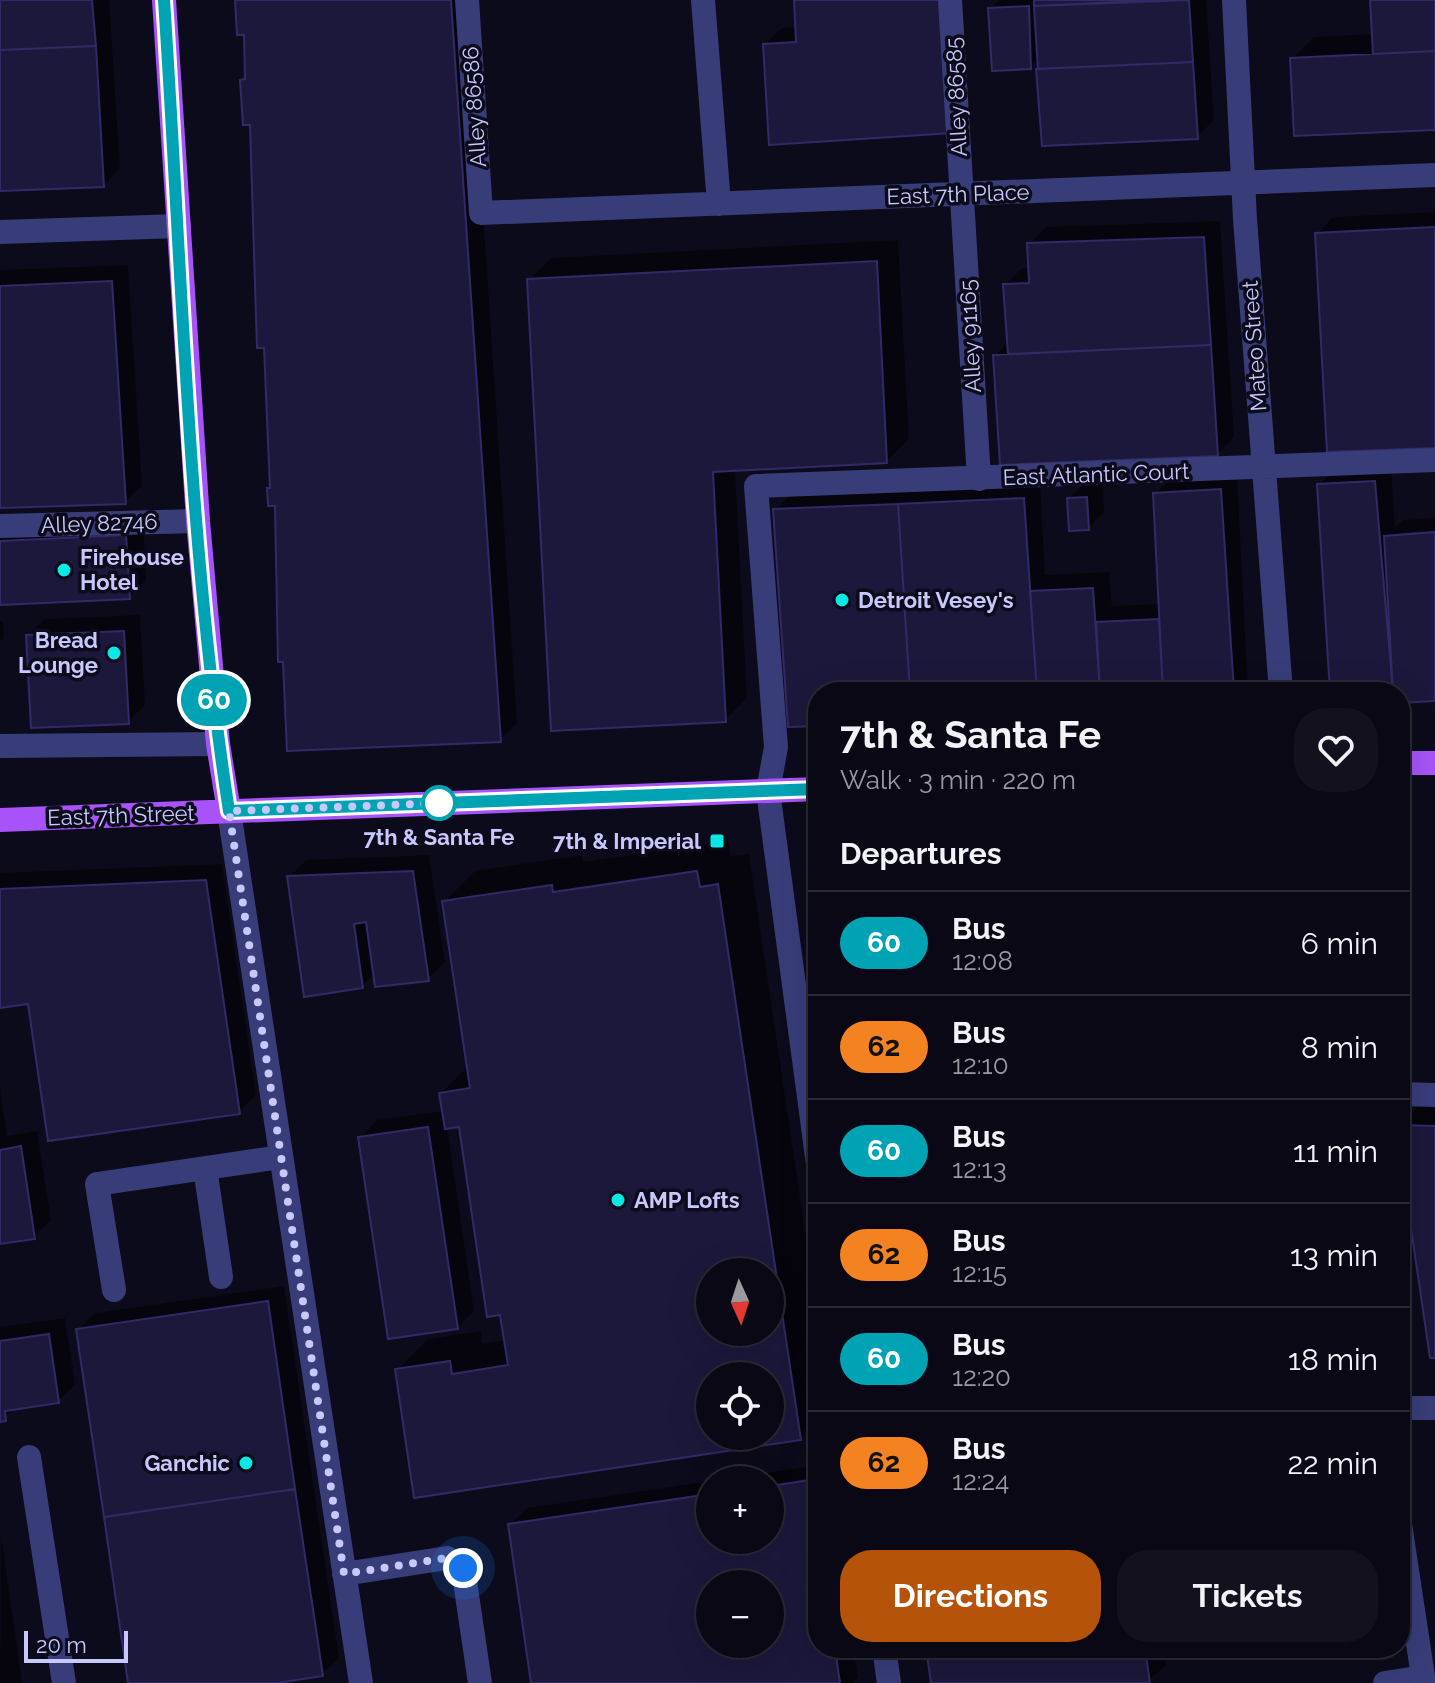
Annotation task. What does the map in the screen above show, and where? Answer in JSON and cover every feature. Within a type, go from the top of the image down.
[{"type":"main road","points":[[164,0],[198,521],[218,744],[229,811]]},
{"type":"main road","points":[[1410,763],[1435,763]]},
{"type":"main road","name":"East 7th Street","points":[[0,820],[808,789]]},
{"type":"street","name":"Alley 86586","points":[[467,0],[481,213]]},
{"type":"street","points":[[703,0],[719,204]]},
{"type":"street","name":"Alley 86585","points":[[950,0],[962,194]]},
{"type":"street","name":"Mateo Street","points":[[1234,0],[1242,183],[1280,682]]},
{"type":"street","name":"East 7th Place","points":[[481,213],[1435,175]]},
{"type":"street","name":"Alley 91165","points":[[962,194],[979,479]]},
{"type":"street","points":[[0,232],[179,226]]},
{"type":"street","name":"East Atlantic Court","points":[[768,791],[776,747],[756,486],[1435,460]]},
{"type":"street","name":"Alley 82746","points":[[0,526],[198,521]]},
{"type":"street","points":[[0,746],[218,744]]},
{"type":"street","points":[[768,791],[808,1065]]},
{"type":"street","points":[[229,811],[361,1683]]},
{"type":"street","points":[[1410,1094],[1435,1095]]},
{"type":"street","points":[[114,1290],[97,1184],[281,1157]]},
{"type":"street","points":[[205,1168],[221,1277]]},
{"type":"street","points":[[1410,1408],[1435,1408]]},
{"type":"street","points":[[29,1457],[64,1683]]},
{"type":"street","points":[[344,1574],[447,1558],[463,1568],[480,1683]]},
{"type":"street","points":[[1385,1683],[1423,1680],[1410,1592]]},
{"type":"street","points":[[885,1658],[889,1683]]},
{"type":"building","points":[[0,0],[92,0],[96,46],[0,50]]},
{"type":"building","points":[[235,0],[451,0],[501,742],[287,751],[283,662],[278,662],[275,506],[268,506],[267,488],[270,488],[264,348],[257,348],[250,125],[243,125],[240,80],[245,79],[244,35],[237,35]]},
{"type":"building","points":[[794,0],[944,0],[952,133],[769,145],[763,44],[796,42]]},
{"type":"building","points":[[1034,0],[1162,0],[1034,6]]},
{"type":"building","points":[[1189,0],[1193,62],[1038,69],[1034,6]]},
{"type":"building","points":[[1370,0],[1435,0],[1435,51],[1373,54]]},
{"type":"building","points":[[1029,6],[1031,69],[992,71],[988,8]]},
{"type":"building","points":[[96,46],[104,187],[0,191],[0,50]]},
{"type":"building","points":[[1435,51],[1435,130],[1294,136],[1290,58]]},
{"type":"building","points":[[1193,62],[1198,139],[1042,146],[1036,69]]},
{"type":"building","points":[[1435,227],[1435,448],[1327,452],[1315,233]]},
{"type":"building","points":[[1204,237],[1211,345],[1008,354],[1003,284],[1029,283],[1027,243]]},
{"type":"building","points":[[877,261],[887,463],[713,472],[726,722],[551,731],[527,279]]},
{"type":"building","points":[[112,281],[126,504],[0,508],[0,286]]},
{"type":"building","points":[[1211,345],[1218,456],[1000,465],[993,355]]},
{"type":"building","points":[[1375,481],[1392,682],[1329,682],[1317,484]]},
{"type":"building","points":[[1221,489],[1233,682],[1162,682],[1153,493]]},
{"type":"building","points":[[1087,497],[1089,530],[1069,531],[1067,498]]},
{"type":"building","points":[[1024,498],[1036,682],[909,682],[898,504]]},
{"type":"building","name":"Detroit Vesey's","points":[[898,504],[909,682],[808,682],[808,726],[788,727],[773,509]]},
{"type":"building","points":[[1435,532],[1435,701],[1410,702],[1410,682],[1392,682],[1384,536]]},
{"type":"building","name":"Firehouse Hotel","points":[[126,535],[130,599],[0,605],[0,541]]},
{"type":"building","points":[[1093,588],[1099,682],[1036,682],[1030,591]]},
{"type":"building","points":[[1159,619],[1162,682],[1099,682],[1096,622]]},
{"type":"building","points":[[124,631],[129,724],[31,728],[26,635]]},
{"type":"building","points":[[413,871],[429,981],[375,987],[366,922],[354,924],[363,988],[304,997],[287,876]]},
{"type":"building","name":"AMP Lofts","points":[[697,871],[700,887],[718,884],[774,1258],[696,1258],[696,1346],[784,1346],[784,1326],[801,1440],[784,1443],[784,1362],[696,1362],[696,1450],[734,1450],[414,1498],[395,1369],[450,1361],[452,1374],[508,1365],[500,1315],[487,1317],[459,1127],[445,1129],[439,1093],[470,1088],[442,901],[552,885],[553,892]]},
{"type":"building","points":[[206,880],[240,1114],[48,1141],[28,1004],[0,1008],[0,889]]},
{"type":"building","points":[[1410,1125],[1435,1126],[1435,1358],[1430,1358],[1410,1221]]},
{"type":"building","points":[[428,1127],[458,1329],[388,1339],[358,1137]]},
{"type":"building","points":[[21,1146],[35,1239],[0,1244],[0,1150]]},
{"type":"building","points":[[268,1301],[295,1489],[104,1517],[76,1329]]},
{"type":"building","points":[[49,1334],[59,1403],[5,1411],[6,1421],[0,1422],[0,1341]]},
{"type":"building","points":[[808,1480],[808,1658],[836,1658],[840,1683],[531,1683],[508,1524],[696,1496],[696,1554],[784,1554],[784,1484]]},
{"type":"building","points":[[295,1489],[323,1676],[277,1683],[128,1683],[104,1517]]},
{"type":"building","points":[[927,1658],[1146,1658],[1150,1683],[931,1683]]},
{"type":"bus line","name":"60","points":[[164,0],[198,521],[218,744],[229,811],[808,789]]},
{"type":"place","name":"Firehouse Hotel","points":[[64,570]]},
{"type":"place","name":"Detroit Vesey's","points":[[842,600]]},
{"type":"place","name":"Bread Lounge","points":[[114,653]]},
{"type":"place","name":"7th & Santa Fe","points":[[439,803]]},
{"type":"place","name":"7th & Imperial","points":[[717,841]]},
{"type":"place","name":"AMP Lofts","points":[[618,1200]]},
{"type":"place","name":"Ganchic","points":[[246,1463]]},
{"type":"route","points":[[439,803],[446,803],[229,811],[344,1574],[447,1558],[463,1568]]}]
